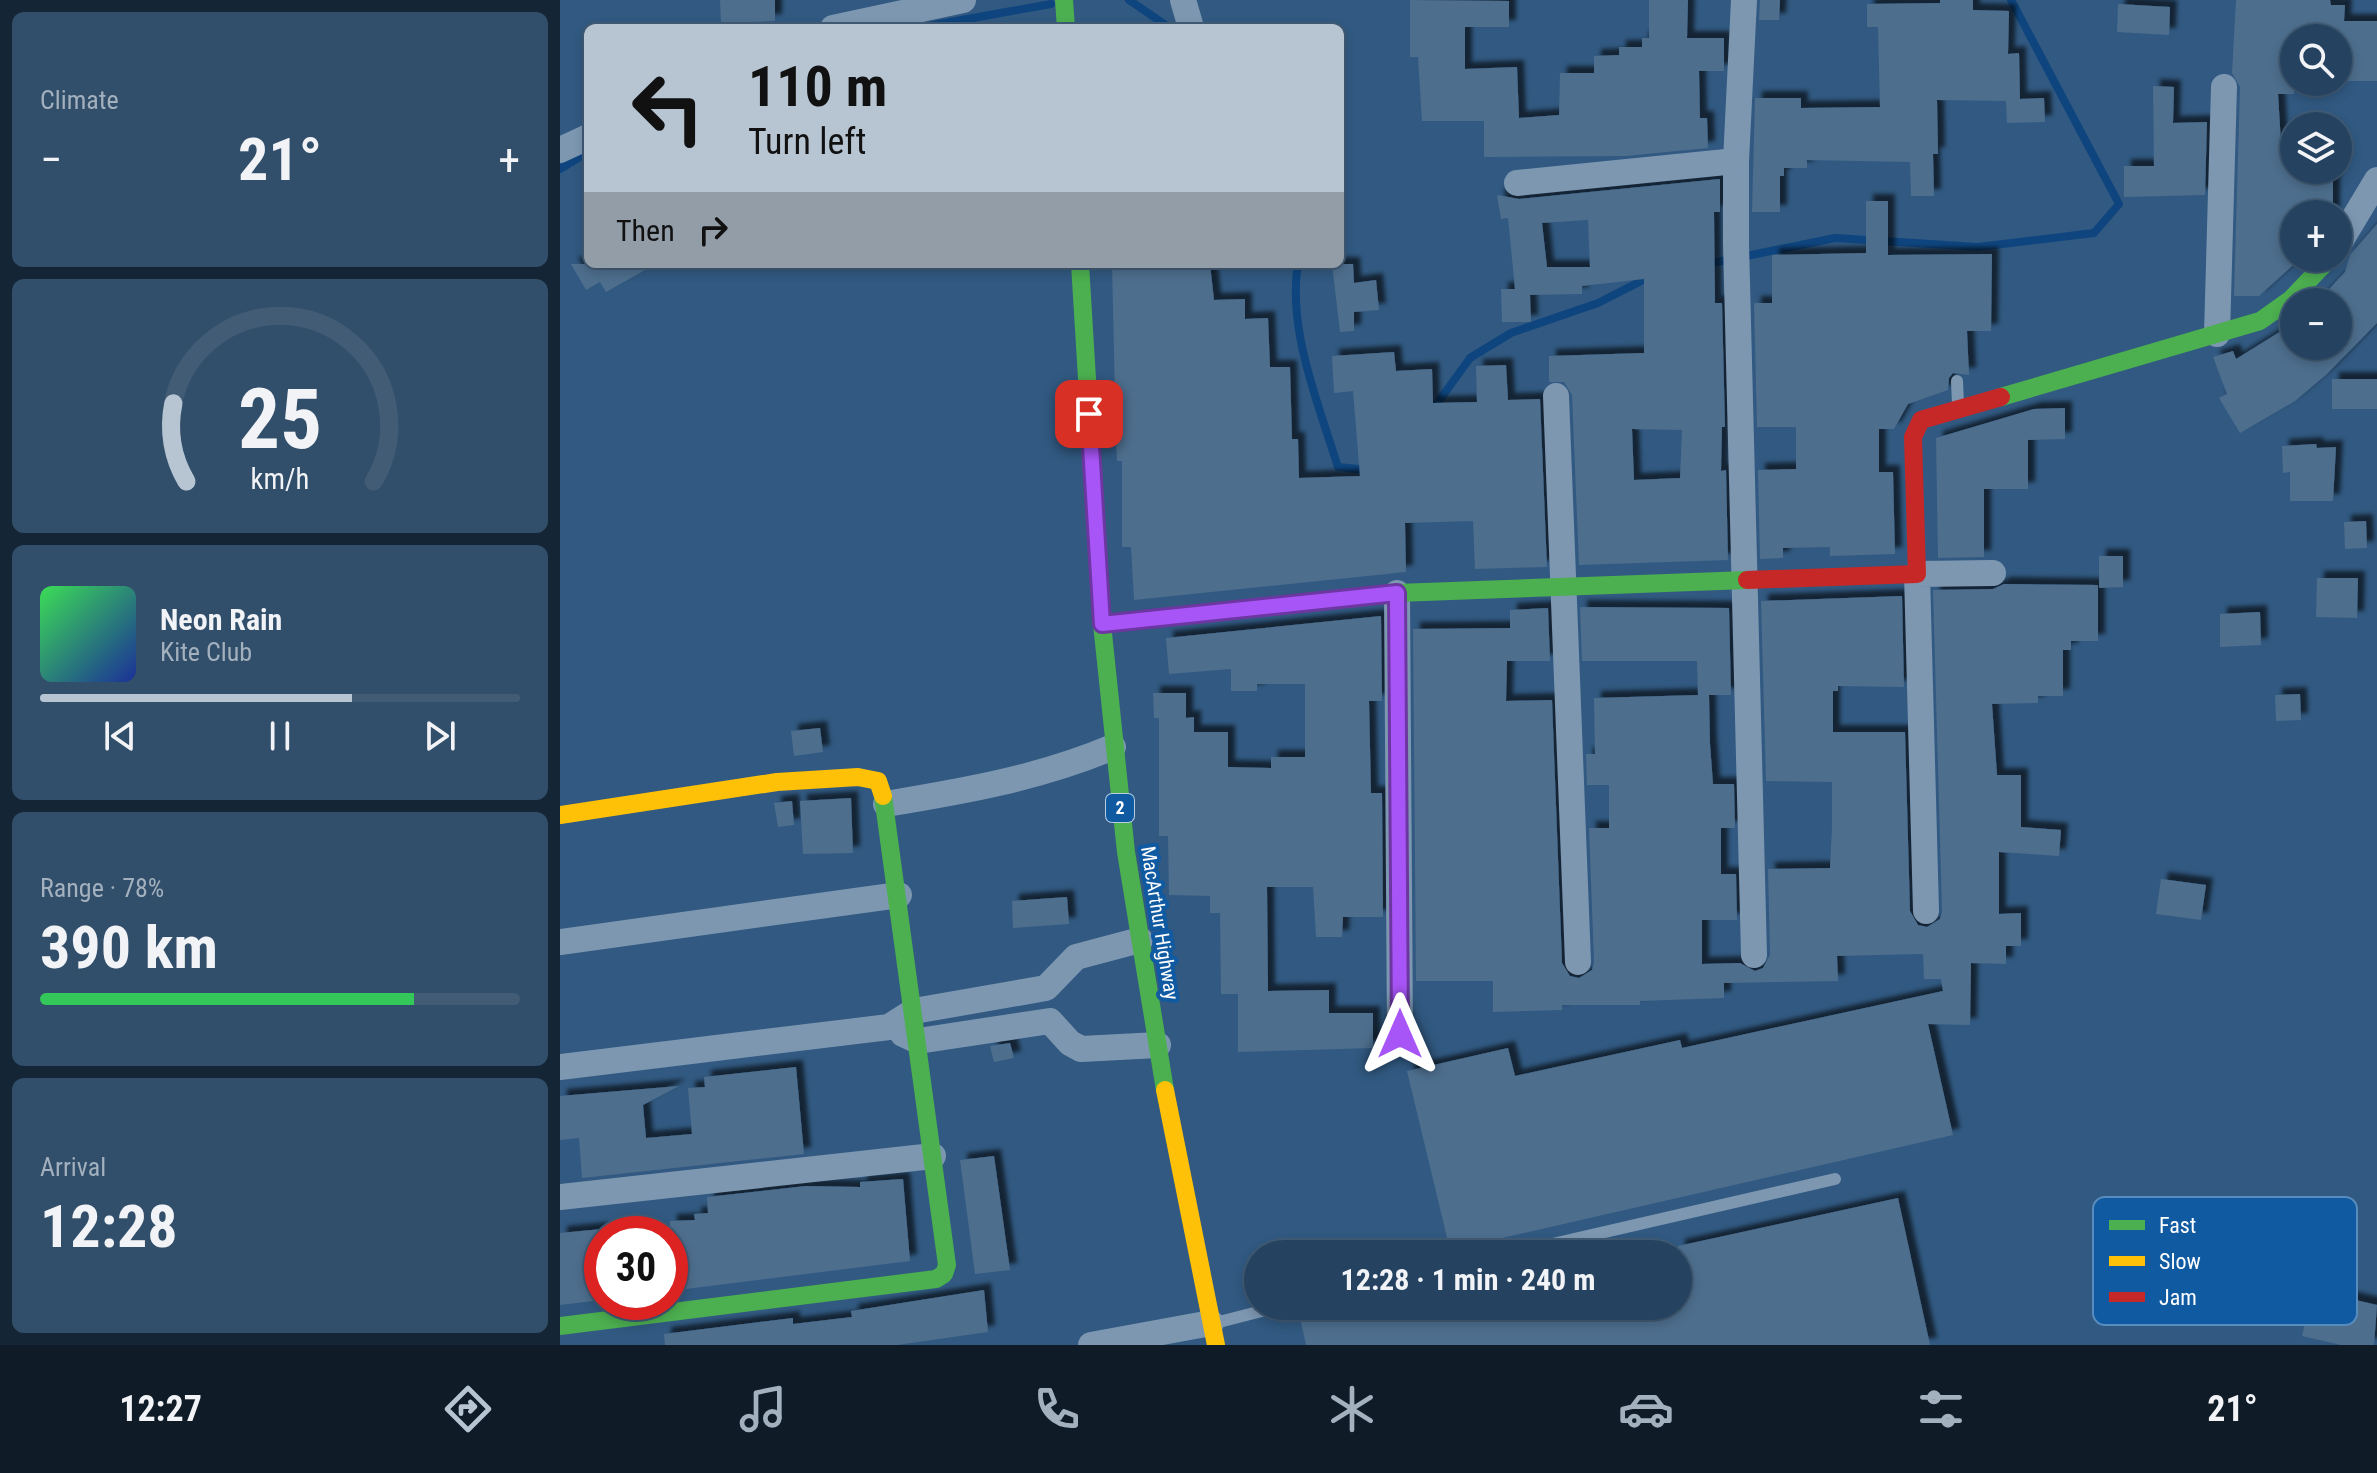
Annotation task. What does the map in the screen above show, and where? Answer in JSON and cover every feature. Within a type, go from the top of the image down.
[{"type":"main road","name":"MacArthur Highway","points":[[1080,268],[1102,624],[1113,747],[1158,1045],[1214,1334]]},
{"type":"main road","points":[[1102,624],[1397,593],[1917,574],[1914,430],[1928,416],[2260,321],[2300,292],[2318,272]]},
{"type":"main road","points":[[560,815],[798,779],[865,776],[878,781],[886,804],[899,895],[947,1265],[944,1274],[936,1279],[560,1326]]},
{"type":"street","points":[[852,24],[963,0]]},
{"type":"street","points":[[1744,0],[1736,161],[1736,243],[1754,955]]},
{"type":"street","points":[[2217,334],[2224,87]]},
{"type":"street","points":[[560,150],[584,139]]},
{"type":"street","points":[[1517,183],[1736,161]]},
{"type":"street","points":[[2352,222],[2377,180]]},
{"type":"street","points":[[1556,396],[1578,962]]},
{"type":"street","points":[[1926,911],[1917,574],[1993,573]]},
{"type":"street","points":[[1397,593],[1400,1034]]},
{"type":"street","points":[[886,804],[1026,778],[1063,768],[1113,747]]},
{"type":"street","points":[[560,942],[899,895]]},
{"type":"street","points":[[560,1067],[889,1027],[914,1011],[1046,988],[1076,957],[1140,940]]},
{"type":"street","points":[[1046,988],[1050,1021],[1070,1043],[1081,1049],[1158,1045]]},
{"type":"street","points":[[889,1027],[918,1041],[1050,1021]]},
{"type":"street","points":[[560,1197],[933,1156]]},
{"type":"street","points":[[1091,1345],[1214,1334]]},
{"type":"lane","points":[[1957,381],[1959,407]]},
{"type":"lane","points":[[1570,1240],[1835,1179]]},
{"type":"lane","points":[[1214,1334],[1248,1320]]},
{"type":"building","points":[[720,0],[775,0],[775,21],[721,23]]},
{"type":"building","points":[[1410,0],[1509,1],[1509,27],[1465,27],[1465,69],[1517,67],[1519,118],[1559,115],[1560,73],[1594,73],[1594,56],[1619,55],[1619,47],[1642,47],[1642,38],[1649,38],[1649,0],[1688,0],[1687,38],[1724,38],[1724,71],[1699,71],[1700,118],[1707,118],[1708,148],[1626,156],[1484,157],[1484,121],[1422,121],[1418,57],[1410,57]]},
{"type":"building","points":[[1760,0],[1780,0],[1779,20],[1759,20]]},
{"type":"building","points":[[1940,0],[1973,0],[1973,10],[2009,11],[2008,54],[2019,53],[2020,99],[2044,98],[2045,122],[2007,123],[2006,101],[1937,100],[1938,154],[1933,154],[1934,196],[1911,196],[1910,162],[1807,160],[1807,168],[1784,168],[1784,176],[1780,176],[1780,212],[1752,212],[1755,98],[1801,98],[1801,108],[1880,107],[1878,27],[1867,27],[1867,4],[1940,3]]},
{"type":"building","points":[[2236,0],[2330,0],[2331,5],[2345,5],[2344,21],[2377,21],[2377,81],[2352,81],[2352,24],[2280,24],[2280,184],[2333,184],[2333,200],[2280,200],[2280,272],[2286,272],[2259,296],[2234,296],[2240,87],[2232,73]]},
{"type":"building","points":[[2118,4],[2170,7],[2169,35],[2117,32]]},
{"type":"building","points":[[2153,86],[2174,87],[2173,123],[2207,122],[2205,195],[2124,197],[2124,166],[2154,166]]},
{"type":"building","points":[[1720,179],[1720,212],[1714,212],[1715,303],[1722,303],[1725,427],[1722,427],[1721,471],[1726,470],[1728,560],[1579,565],[1572,395],[1564,382],[1549,382],[1549,356],[1644,353],[1644,279],[1582,286],[1582,294],[1530,295],[1531,322],[1502,322],[1501,289],[1515,289],[1508,218],[1501,219],[1497,195],[1519,199]],"holes":[[[1588,220],[1590,267],[1547,267],[1542,223]],[[1632,429],[1682,430],[1680,478],[1634,480]]]},
{"type":"building","points":[[1866,201],[1888,201],[1888,255],[1992,254],[1991,331],[1967,331],[1969,375],[1953,373],[1949,378],[1948,390],[1908,404],[1894,429],[1879,429],[1879,472],[1893,472],[1895,554],[1830,556],[1830,547],[1783,548],[1783,558],[1760,559],[1758,470],[1796,469],[1796,427],[1757,427],[1754,303],[1772,303],[1772,255],[1866,253]]},
{"type":"building","points":[[2377,224],[2377,323],[2352,348],[2352,288],[2330,288],[2345,272],[2352,272],[2352,253]]},
{"type":"building","points":[[571,264],[584,264],[584,268],[649,268],[606,292],[600,282],[586,290]]},
{"type":"building","points":[[1353,264],[1354,283],[1376,280],[1379,310],[1354,312],[1354,331],[1340,332],[1332,268]]},
{"type":"building","points":[[1112,268],[1210,268],[1214,300],[1245,299],[1245,319],[1268,318],[1270,367],[1290,367],[1292,439],[1298,439],[1299,478],[1360,476],[1353,391],[1334,393],[1332,356],[1394,352],[1396,371],[1432,369],[1433,403],[1477,402],[1476,366],[1506,365],[1508,400],[1540,399],[1547,567],[1475,569],[1473,521],[1405,523],[1406,572],[1134,600],[1131,547],[1122,547],[1122,461],[1117,461]]},
{"type":"building","points":[[2280,332],[2280,360],[2341,360],[2295,401],[2240,433],[2219,398],[2227,394],[2213,357],[2233,351],[2236,359]]},
{"type":"building","points":[[2332,379],[2377,379],[2377,409],[2332,409]]},
{"type":"building","points":[[2065,408],[2065,439],[2028,440],[2028,489],[1984,489],[1984,557],[1938,558],[1936,438],[2034,409]]},
{"type":"building","points":[[2316,444],[2317,448],[2336,447],[2333,501],[2290,501],[2290,472],[2283,473],[2282,446]]},
{"type":"building","points":[[2366,521],[2367,548],[2345,549],[2344,522]]},
{"type":"building","points":[[2099,556],[2123,556],[2123,587],[2099,588]]},
{"type":"building","points":[[2317,578],[2358,578],[2357,618],[2316,617]]},
{"type":"building","points":[[2004,584],[2098,585],[2098,641],[2071,641],[2071,650],[2063,650],[2063,696],[2038,696],[2038,703],[1992,704],[1997,775],[2021,775],[2021,827],[2061,830],[2059,856],[1999,852],[1999,914],[2021,913],[2021,946],[2006,946],[2006,964],[1971,963],[1970,1025],[1928,1024],[1953,1135],[1494,1240],[1448,1240],[1407,1071],[1508,1048],[1515,1076],[1680,1040],[1682,1048],[1943,991],[1941,979],[1924,979],[1923,954],[1837,956],[1838,981],[1724,983],[1724,998],[1640,1001],[1640,1005],[1562,1005],[1562,1010],[1493,1012],[1493,981],[1416,981],[1413,629],[1510,628],[1510,610],[1548,608],[1550,661],[1507,661],[1506,701],[1552,700],[1562,963],[1570,976],[1579,978],[1592,970],[1594,961],[1589,828],[1609,828],[1609,785],[1587,785],[1586,754],[1595,754],[1594,698],[1698,695],[1697,661],[1582,661],[1580,607],[1729,608],[1731,695],[1709,695],[1710,744],[1713,784],[1734,784],[1735,828],[1721,828],[1721,874],[1736,874],[1737,920],[1702,920],[1702,964],[1740,963],[1755,971],[1763,968],[1770,955],[1768,869],[1830,868],[1832,827],[1832,782],[1766,781],[1761,601],[1902,596],[1904,687],[1838,686],[1838,691],[1833,691],[1833,732],[1905,732],[1910,911],[1918,925],[1927,927],[1940,919],[1942,911],[1933,590],[1993,589]]},
{"type":"building","points":[[2260,612],[2261,645],[2220,647],[2220,614]]},
{"type":"building","points":[[1381,616],[1382,701],[1369,701],[1371,793],[1382,793],[1383,917],[1343,917],[1342,937],[1316,937],[1313,887],[1267,887],[1268,991],[1329,990],[1329,1013],[1373,1013],[1373,1048],[1238,1052],[1238,994],[1221,994],[1220,913],[1210,913],[1210,896],[1169,895],[1168,836],[1159,836],[1159,718],[1154,718],[1153,693],[1186,693],[1186,718],[1194,717],[1194,732],[1228,732],[1228,767],[1271,768],[1271,757],[1305,757],[1305,684],[1257,684],[1257,691],[1231,691],[1231,669],[1169,674],[1166,638]]},
{"type":"building","points":[[2300,694],[2301,720],[2276,721],[2275,695]]},
{"type":"building","points":[[820,728],[823,752],[794,756],[791,731]]},
{"type":"building","points":[[851,798],[853,853],[803,854],[800,801]]},
{"type":"building","points":[[792,801],[794,825],[778,827],[774,803]]},
{"type":"building","points":[[2161,879],[2206,885],[2201,920],[2156,914]]},
{"type":"building","points":[[1067,897],[1069,924],[1013,928],[1012,901]]},
{"type":"building","points":[[1010,1043],[1014,1058],[994,1062],[990,1046]]},
{"type":"building","points":[[796,1067],[804,1154],[582,1178],[579,1138],[560,1140],[560,1096],[679,1086],[643,1105],[646,1138],[692,1134],[688,1088],[705,1087],[704,1077]]},
{"type":"building","points":[[994,1156],[1010,1270],[975,1274],[960,1160]]},
{"type":"building","points":[[903,1179],[910,1261],[688,1289],[688,1220],[695,1220],[694,1214],[708,1213],[707,1197],[806,1186],[860,1187],[860,1182]]},
{"type":"building","points":[[1898,1198],[1930,1345],[1306,1345],[1300,1320],[1692,1320],[1692,1243]]},
{"type":"building","points":[[584,1231],[584,1302],[560,1305],[560,1233]]},
{"type":"building","points":[[984,1290],[988,1332],[897,1345],[665,1345],[664,1334],[793,1318],[793,1324],[852,1317],[851,1311]]},
{"type":"building","points":[[2357,1300],[2377,1305],[2374,1345],[2341,1345],[2302,1336],[2305,1325],[2357,1325]]},
{"type":"waterway","points":[[1129,0],[1164,24]]},
{"type":"waterway","points":[[1707,264],[1835,238],[1978,247],[2094,233],[2119,204],[2011,0]]},
{"type":"waterway","points":[[939,24],[1051,4]]},
{"type":"waterway","points":[[560,169],[584,154]]},
{"type":"waterway","points":[[1298,268],[1297,315],[1301,341],[1338,467],[1368,470]]},
{"type":"waterway","points":[[1433,409],[1470,358],[1511,333],[1598,303],[1651,276]]},
{"type":"traffic: fast","points":[[1064,0],[1066,24]]},
{"type":"traffic: fast","points":[[1080,268],[1102,624],[1126,852],[1165,1090]]},
{"type":"traffic: fast","points":[[2001,397],[2260,321],[2291,299],[2317,272]]},
{"type":"traffic: fast","points":[[1102,624],[1397,593],[1747,580]]},
{"type":"traffic: fast","points":[[560,1326],[936,1279],[944,1274],[947,1265],[883,796]]},
{"type":"traffic: slow","points":[[560,815],[777,782],[858,777],[878,781],[883,796]]},
{"type":"traffic: slow","points":[[1165,1090],[1216,1345]]},
{"type":"traffic: jam","points":[[1747,580],[1917,574],[1913,437],[1921,420],[2001,397]]},
{"type":"route","points":[[1089,414],[1102,624],[1397,593],[1400,1034]]}]
